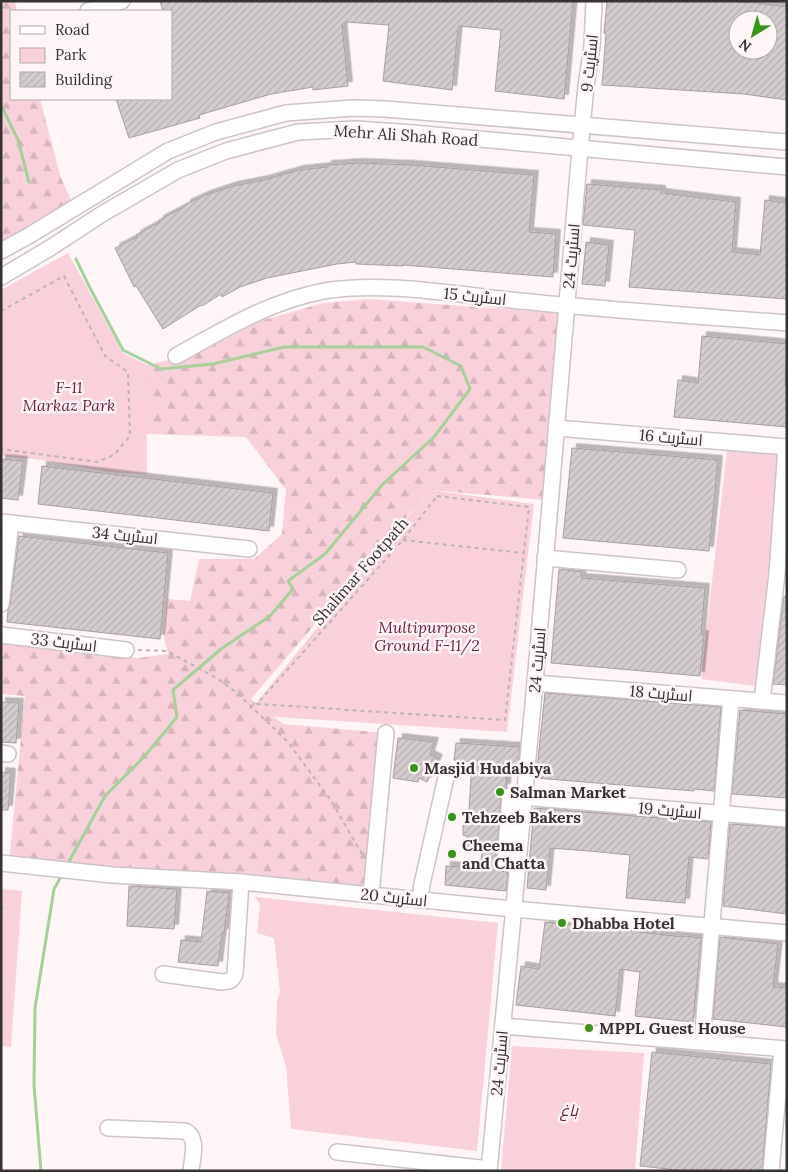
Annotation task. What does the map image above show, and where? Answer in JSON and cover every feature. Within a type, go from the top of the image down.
[{"type":"street","points":[[91,10],[122,1]]},
{"type":"street","name":"اسٹریٹ 9","points":[[580,149],[592,46],[594,1]]},
{"type":"street","name":"Mehr Ali Shah Road","points":[[1,251],[168,151],[216,132],[286,113],[353,108],[385,109],[787,142]]},
{"type":"street","name":"Mehr Ali Shah Road","points":[[1,277],[102,214],[178,170],[226,151],[298,132],[356,129],[787,167]]},
{"type":"street","name":"اسٹریٹ 24","points":[[489,1170],[535,683],[580,149]]},
{"type":"street","name":"اسٹریٹ 15","points":[[176,356],[268,307],[323,292],[355,288],[410,290],[787,323]]},
{"type":"street","name":"اسٹریٹ 16","points":[[556,428],[787,447]]},
{"type":"street","points":[[762,701],[782,575],[787,447]]},
{"type":"street","points":[[1,604],[6,522]]},
{"type":"street","name":"اسٹریٹ 34","points":[[6,522],[250,549]]},
{"type":"street","points":[[545,558],[678,570]]},
{"type":"street","name":"اسٹریٹ 33","points":[[1,635],[126,650]]},
{"type":"street","name":"اسٹریٹ 18","points":[[535,683],[787,703]]},
{"type":"street","points":[[702,1041],[731,698]]},
{"type":"street","points":[[371,895],[386,733]]},
{"type":"street","points":[[420,899],[447,773]]},
{"type":"street","name":"اسٹریٹ 19","points":[[523,798],[787,819]]},
{"type":"street","name":"اسٹریٹ 20","points":[[1,863],[112,875],[241,882],[513,910],[787,933]]},
{"type":"street","points":[[163,974],[222,982],[233,979],[236,974],[241,882]]},
{"type":"street","points":[[502,1026],[784,1049],[771,1171]]},
{"type":"street","points":[[108,1128],[185,1132],[190,1134],[194,1139],[191,1171]]},
{"type":"street","points":[[337,1152],[489,1170]]},
{"type":"path","points":[[1,311],[64,276],[105,356],[128,372],[130,436],[114,455],[97,462],[1,448]]},
{"type":"path","name":"Shalimar Footpath","points":[[437,496],[529,507],[524,554],[505,720],[257,704],[403,540],[437,496]]},
{"type":"path","points":[[403,540],[524,554]]},
{"type":"path","points":[[126,650],[167,651],[218,679],[237,693],[287,741],[330,799],[363,856]]},
{"type":"path","points":[[1,905],[3,909],[1,917]]},
{"type":"green space","points":[[1,1],[15,1],[17,10],[10,10],[10,100],[40,100],[61,178],[71,200],[1,248]]},
{"type":"green space","name":"F-11 Markaz Park","points":[[68,253],[123,353],[147,365],[147,474],[109,472],[35,459],[1,456],[1,290]]},
{"type":"green space","points":[[369,299],[559,313],[544,500],[430,490],[251,699],[283,724],[386,733],[371,895],[9,863],[25,696],[1,694],[1,643],[138,658],[168,654],[164,637],[167,599],[190,601],[199,559],[254,559],[282,534],[286,490],[246,437],[146,434],[147,365],[197,354],[257,322],[323,303]]},
{"type":"green space","points":[[727,450],[782,456],[755,686],[701,679]]},
{"type":"green space","name":"Multipurpose Ground F-11/2","points":[[430,490],[534,504],[507,732],[246,715]]},
{"type":"green space","points":[[1,889],[22,891],[11,1047],[1,1046]]},
{"type":"green space","points":[[255,897],[498,923],[477,1151],[291,1129],[286,1067],[276,1034],[277,1000],[280,992],[274,938],[257,933],[260,904]]},
{"type":"green space","name":"باغ","points":[[512,1046],[644,1053],[635,1171],[501,1171]]},
{"type":"building","points":[[160,1],[573,1],[564,99],[495,91],[501,30],[459,26],[452,90],[383,81],[389,25],[346,22],[346,24],[342,24],[348,86],[313,90],[313,87],[271,94],[199,115],[200,118],[129,138],[116,100],[172,100],[172,10],[163,10]]},
{"type":"building","points":[[607,1],[729,1],[787,7],[787,100],[744,94],[602,85],[606,34],[604,33]]},
{"type":"building","points":[[359,163],[411,165],[534,175],[529,232],[556,234],[553,277],[403,265],[356,264],[356,262],[337,264],[267,278],[240,287],[222,297],[221,294],[163,329],[136,286],[134,287],[115,248],[137,237],[136,235],[186,206],[186,204],[206,195],[233,186],[299,170],[327,167],[327,165]]},
{"type":"building","points":[[587,184],[661,190],[661,193],[736,202],[732,252],[760,255],[765,200],[787,203],[787,299],[629,287],[635,230],[583,225]]},
{"type":"building","points":[[586,242],[609,245],[605,286],[582,284]]},
{"type":"building","points":[[702,336],[787,344],[785,385],[787,385],[787,427],[674,417],[678,380],[698,383]]},
{"type":"building","points":[[572,448],[718,460],[709,551],[563,538]]},
{"type":"building","points":[[1,459],[23,461],[18,500],[1,498]]},
{"type":"building","points":[[42,466],[273,493],[269,531],[38,504]]},
{"type":"building","points":[[19,536],[168,553],[160,639],[7,622]]},
{"type":"building","points":[[559,569],[582,572],[581,578],[705,588],[701,635],[704,635],[700,676],[551,663]]},
{"type":"building","points":[[784,596],[787,597],[787,685],[773,684]]},
{"type":"building","points":[[545,693],[721,707],[714,791],[536,778]]},
{"type":"building","points":[[1,702],[19,703],[16,743],[1,742]]},
{"type":"building","points":[[740,710],[787,714],[787,798],[732,794]]},
{"type":"building","name":"Masjid Hudabiya","points":[[398,738],[434,742],[430,755],[438,759],[427,782],[419,778],[418,782],[393,778]]},
{"type":"building","points":[[456,743],[520,747],[518,766],[507,765],[506,788],[503,788],[501,795],[496,860],[499,867],[498,871],[508,872],[506,891],[445,885],[446,866],[480,868],[483,845],[466,846],[467,836],[463,835],[463,825],[468,825],[472,762],[454,760]]},
{"type":"building","points":[[1,772],[11,773],[8,810],[1,810]]},
{"type":"building","points":[[534,808],[711,822],[708,859],[689,857],[685,903],[626,898],[630,855],[589,851],[550,848],[546,890],[527,888]]},
{"type":"building","points":[[730,824],[787,828],[787,914],[723,906]]},
{"type":"building","points":[[129,886],[177,889],[174,929],[127,926]]},
{"type":"building","points":[[207,891],[229,893],[218,966],[178,962],[181,940],[201,942]]},
{"type":"building","points":[[545,922],[701,938],[693,1022],[635,1016],[640,972],[620,969],[615,1016],[516,1005],[521,966],[539,969]]},
{"type":"building","points":[[720,937],[778,944],[773,987],[787,988],[787,1027],[713,1019]]},
{"type":"building","points":[[652,1052],[771,1064],[762,1171],[686,1171],[640,1166]]},
{"type":"waterway","points":[[1,105],[18,140],[29,182]]},
{"type":"waterway","points":[[67,865],[105,796],[144,757],[177,717],[173,690],[221,649],[270,616],[293,589],[288,581],[325,554],[383,484],[434,437],[470,389],[461,366],[423,347],[284,347],[213,364],[161,369],[123,350],[76,259]]},
{"type":"waterway","points":[[41,1171],[34,1085],[35,1008],[54,889],[62,875]]},
{"type":"place","name":"Masjid Hudabiya","points":[[414,768]]},
{"type":"place","name":"Salman Market","points":[[500,792]]},
{"type":"place","name":"Tehzeeb Bakers","points":[[452,817]]},
{"type":"place","name":"Cheema and Chatta","points":[[452,854]]},
{"type":"place","name":"Dhabba Hotel","points":[[562,923]]},
{"type":"place","name":"MPPL Guest House","points":[[589,1028]]}]
